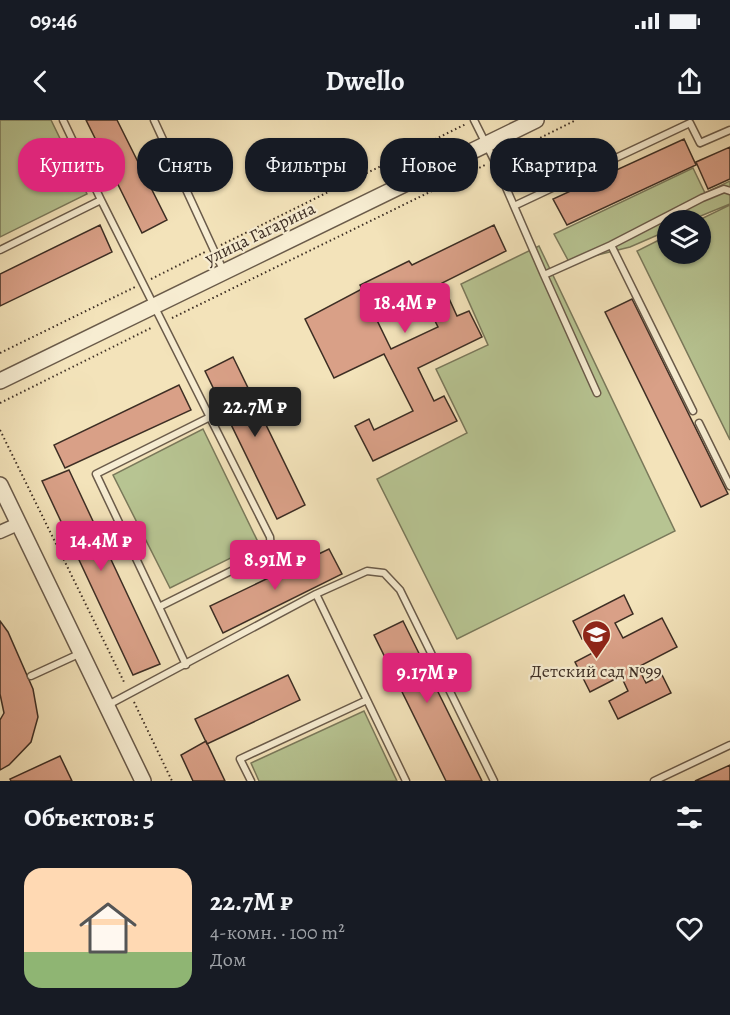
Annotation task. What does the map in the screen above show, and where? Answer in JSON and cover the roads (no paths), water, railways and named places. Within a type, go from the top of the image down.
[{"type":"street","name":"улица Гагарина","points":[[0,381],[536,120]]},
{"type":"street","points":[[0,485],[141,780]]},
{"type":"street","points":[[0,532],[18,524]]},
{"type":"lane","points":[[63,120],[270,537],[271,549],[261,556],[159,607]]},
{"type":"lane","points":[[154,120],[224,272]]},
{"type":"lane","points":[[474,120],[494,160],[597,393]]},
{"type":"lane","points":[[514,206],[690,123],[700,143],[730,130]]},
{"type":"lane","points":[[544,275],[611,245],[702,198],[724,189],[730,191]]},
{"type":"lane","points":[[0,250],[101,200]]},
{"type":"lane","points":[[611,245],[693,411]]},
{"type":"lane","points":[[186,665],[96,474],[210,417]]},
{"type":"lane","points":[[699,423],[730,486]]},
{"type":"lane","points":[[107,706],[316,594],[367,571],[384,573],[400,590],[494,781]]},
{"type":"lane","points":[[316,594],[406,781]]},
{"type":"lane","points":[[31,676],[81,652]]},
{"type":"lane","points":[[250,781],[240,759],[367,700]]},
{"type":"lane","points":[[654,781],[730,745]]},
{"type":"place","name":"Детский сад №99","points":[[596,660]]}]
